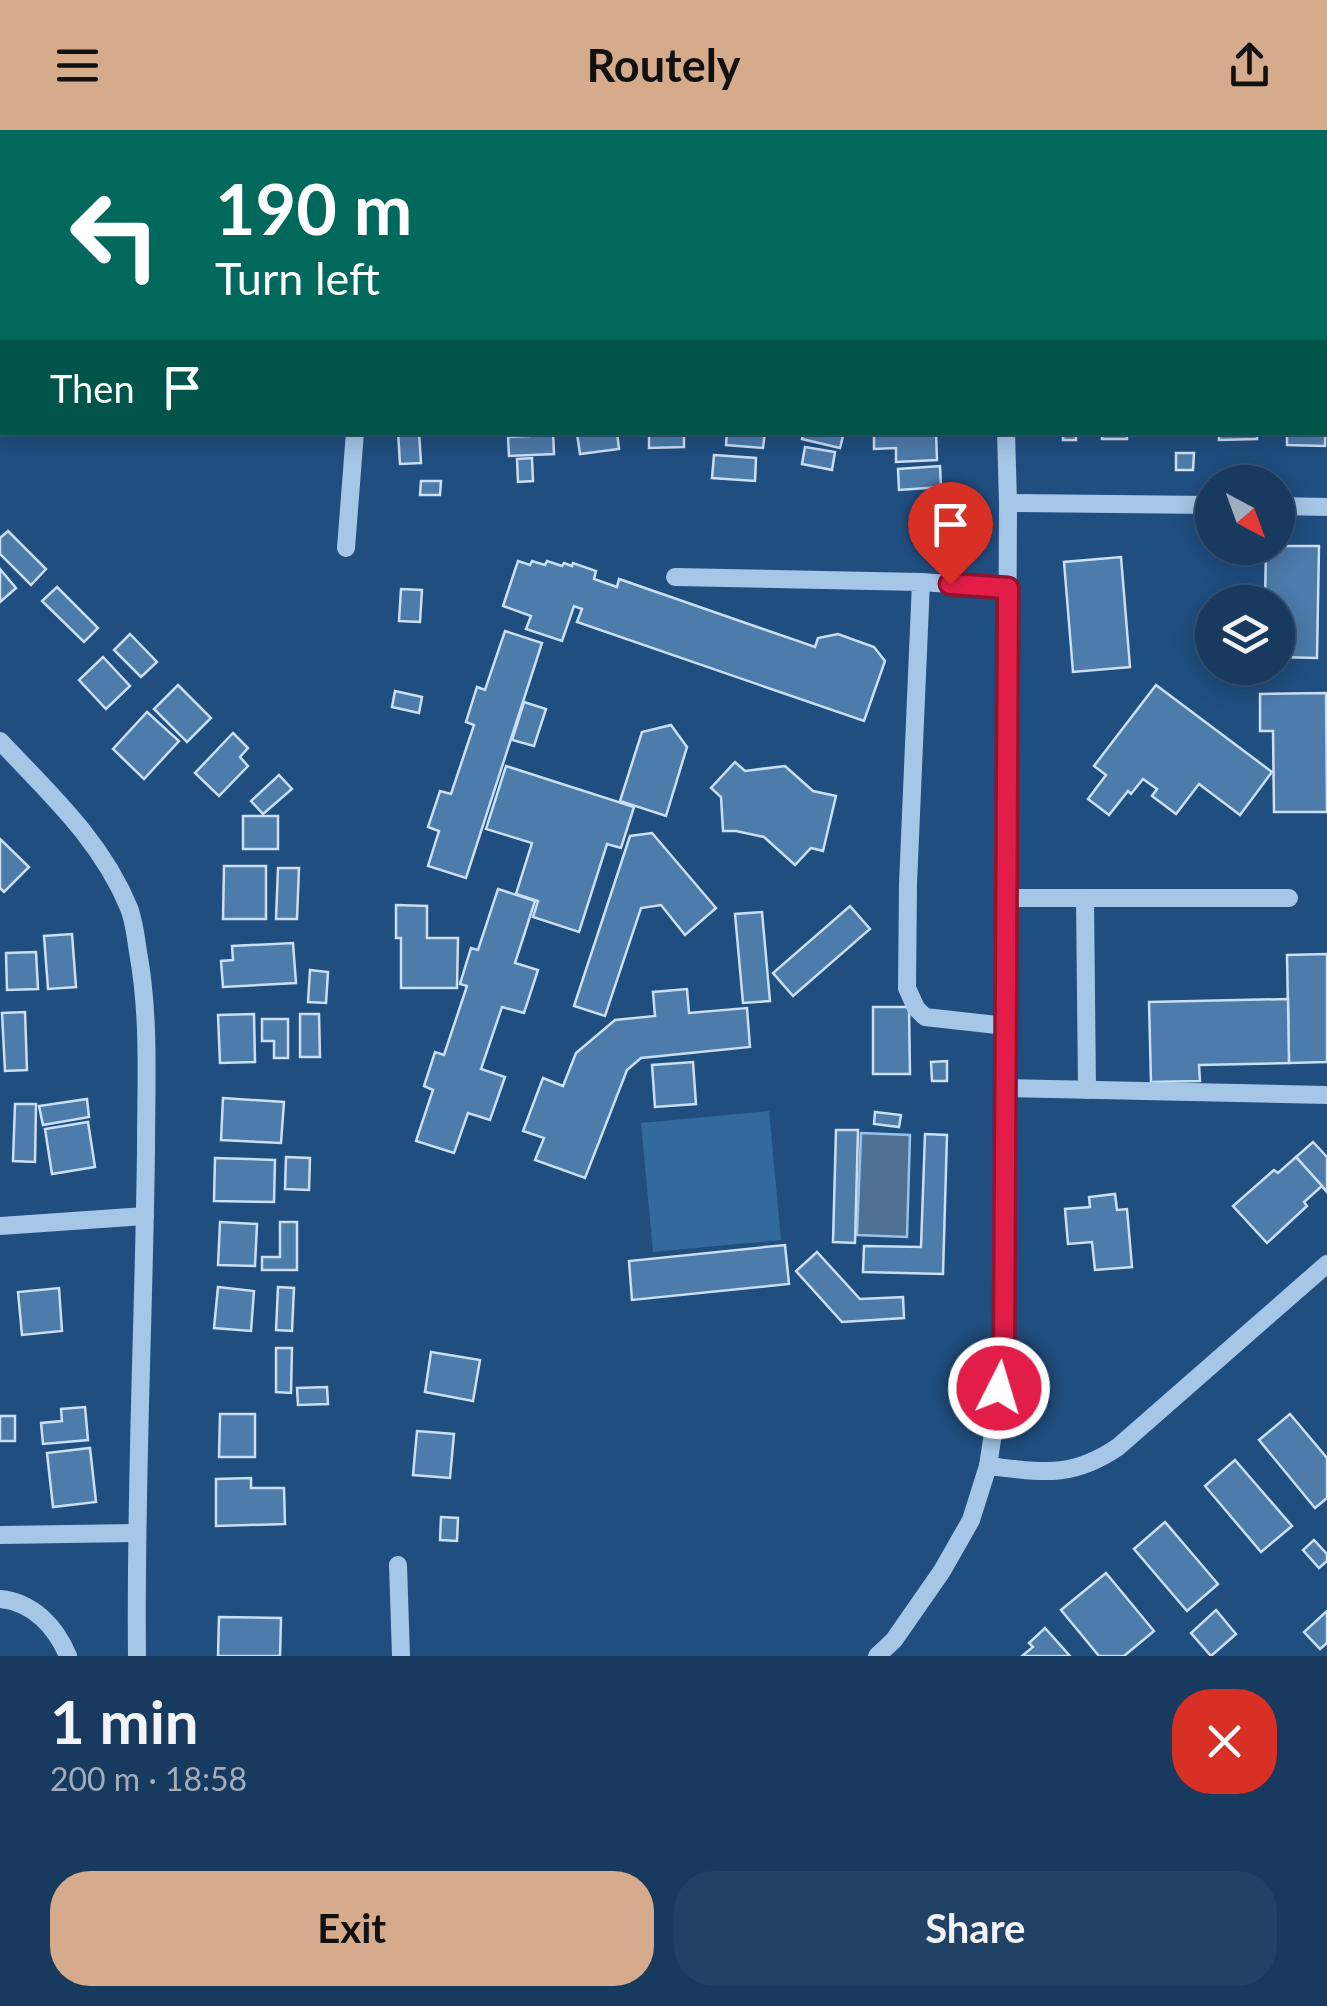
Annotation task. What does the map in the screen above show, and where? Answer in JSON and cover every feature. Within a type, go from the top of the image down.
[{"type":"street","points":[[346,548],[355,435]]},
{"type":"street","points":[[877,1656],[894,1640],[942,1571],[970,1520],[988,1466],[1004,1361],[1006,435]]},
{"type":"street","points":[[1008,503],[1195,506]]},
{"type":"street","points":[[1295,506],[1327,507]]},
{"type":"street","points":[[675,577],[921,582],[1008,588]]},
{"type":"street","points":[[921,582],[907,988],[916,1008],[926,1016],[1006,1026]]},
{"type":"street","points":[[0,742],[72,817],[108,864],[131,912],[141,965],[147,1018],[136,1533],[138,1656]]},
{"type":"street","points":[[1006,898],[1289,898]]},
{"type":"street","points":[[1086,898],[1087,1090]]},
{"type":"street","points":[[1005,1088],[1327,1095]]},
{"type":"street","points":[[0,1226],[145,1216]]},
{"type":"street","points":[[988,1466],[1036,1472],[1070,1470],[1096,1462],[1327,1264]]},
{"type":"street","points":[[0,1535],[136,1533]]},
{"type":"street","points":[[398,1566],[401,1656]]},
{"type":"street","points":[[0,1598],[31,1608],[60,1637],[68,1656]]},
{"type":"shaded area","points":[[769,1111],[781,1240],[653,1252],[641,1123]]},
{"type":"shaded area","points":[[861,1133],[910,1135],[907,1237],[857,1235]]},
{"type":"building","points":[[398,435],[419,435],[421,463],[400,464]]},
{"type":"building","points":[[553,435],[554,454],[509,456],[508,437]]},
{"type":"building","points":[[577,435],[617,435],[619,449],[580,454]]},
{"type":"building","points":[[649,435],[684,435],[684,447],[649,448]]},
{"type":"building","points":[[727,435],[765,435],[763,448],[726,445]]},
{"type":"building","points":[[803,435],[843,435],[840,448],[802,439]]},
{"type":"building","points":[[874,435],[936,435],[937,460],[896,462],[896,448],[874,449]]},
{"type":"building","points":[[1063,435],[1076,435],[1076,440],[1063,440]]},
{"type":"building","points":[[1102,435],[1127,435],[1127,439],[1102,439]]},
{"type":"building","points":[[1219,435],[1257,435],[1257,439],[1219,440]]},
{"type":"building","points":[[1287,435],[1325,435],[1325,446],[1287,445]]},
{"type":"building","points":[[805,447],[835,452],[832,470],[802,464]]},
{"type":"building","points":[[1176,453],[1194,453],[1193,470],[1176,470]]},
{"type":"building","points":[[714,455],[756,458],[755,481],[712,478]]},
{"type":"building","points":[[532,458],[533,481],[518,482],[517,459]]},
{"type":"building","points":[[940,466],[941,487],[899,490],[898,469]]},
{"type":"building","points":[[421,481],[441,481],[440,495],[420,495]]},
{"type":"building","points":[[8,531],[46,569],[31,585],[0,554],[0,538]]},
{"type":"building","points":[[1295,546],[1319,546],[1317,658],[1295,657],[1295,585],[1265,585],[1266,565],[1295,565]]},
{"type":"building","points":[[1121,557],[1130,667],[1073,672],[1064,562]]},
{"type":"building","points":[[518,561],[530,565],[532,561],[562,566],[573,563],[596,571],[594,579],[617,587],[619,579],[815,647],[818,638],[838,634],[874,647],[885,661],[864,721],[577,622],[582,609],[574,606],[562,641],[526,629],[531,616],[503,606]]},
{"type":"building","points":[[0,569],[16,588],[0,602]]},
{"type":"building","points":[[57,587],[98,628],[84,642],[42,601]]},
{"type":"building","points":[[401,589],[422,590],[420,622],[399,621]]},
{"type":"building","points":[[505,631],[542,643],[466,878],[428,866],[439,831],[428,827],[440,791],[451,794],[474,725],[466,722],[477,687],[485,690]]},
{"type":"building","points":[[130,634],[157,662],[141,677],[114,650]]},
{"type":"building","points":[[103,657],[130,686],[106,709],[79,680]]},
{"type":"building","points":[[178,685],[211,718],[187,742],[154,709]]},
{"type":"building","points":[[1156,685],[1272,772],[1240,815],[1199,784],[1176,814],[1152,796],[1157,789],[1143,779],[1109,815],[1088,799],[1106,775],[1094,766]]},
{"type":"building","points":[[395,691],[422,697],[419,713],[392,707]]},
{"type":"building","points":[[1326,693],[1327,812],[1274,812],[1273,731],[1260,731],[1260,694]]},
{"type":"building","points":[[524,702],[546,709],[534,746],[512,740]]},
{"type":"building","points":[[147,712],[179,741],[144,779],[113,749]]},
{"type":"building","points":[[671,725],[687,747],[666,816],[620,801],[642,732]]},
{"type":"building","points":[[233,733],[248,748],[240,757],[248,766],[219,796],[195,773]]},
{"type":"building","points":[[735,762],[745,771],[785,766],[813,791],[836,796],[823,851],[811,848],[795,865],[764,837],[723,831],[721,797],[711,788]]},
{"type":"building","points":[[506,766],[634,807],[621,848],[607,844],[579,932],[533,917],[538,901],[516,894],[532,843],[486,829]]},
{"type":"building","points":[[279,775],[292,789],[263,814],[251,801]]},
{"type":"building","points":[[243,816],[278,816],[278,849],[243,849]]},
{"type":"building","points":[[652,833],[716,908],[685,935],[661,905],[641,908],[605,1016],[574,1006],[630,836]]},
{"type":"building","points":[[0,839],[29,867],[4,892],[0,888]]},
{"type":"building","points":[[224,866],[266,866],[266,919],[223,919]]},
{"type":"building","points":[[278,868],[299,868],[297,919],[276,919]]},
{"type":"building","points":[[498,889],[535,901],[515,963],[538,970],[524,1013],[502,1007],[481,1069],[505,1077],[490,1120],[468,1113],[454,1153],[416,1141],[433,1090],[424,1086],[435,1052],[444,1055],[467,986],[460,984],[471,948],[478,950]]},
{"type":"building","points":[[396,905],[427,906],[427,938],[458,938],[457,988],[401,988],[401,938],[396,938]]},
{"type":"building","points":[[850,906],[870,929],[793,996],[773,973]]},
{"type":"building","points":[[762,912],[770,1001],[743,1003],[735,914]]},
{"type":"building","points":[[72,934],[76,987],[48,989],[44,936]]},
{"type":"building","points":[[293,943],[296,983],[223,987],[221,961],[233,960],[232,946]]},
{"type":"building","points":[[36,952],[38,989],[7,990],[6,953]]},
{"type":"building","points":[[1327,954],[1327,1062],[1289,1063],[1287,955]]},
{"type":"building","points":[[310,970],[328,972],[326,1003],[308,1002]]},
{"type":"building","points":[[687,989],[689,1013],[747,1008],[750,1047],[641,1058],[627,1070],[585,1178],[535,1160],[544,1138],[523,1131],[543,1078],[563,1086],[576,1053],[615,1020],[655,1016],[653,992]]},
{"type":"building","points":[[1288,999],[1289,1063],[1199,1065],[1200,1081],[1151,1082],[1149,1002]]},
{"type":"building","points":[[873,1007],[909,1007],[910,1074],[873,1074]]},
{"type":"building","points":[[25,1012],[27,1070],[5,1071],[2,1013]]},
{"type":"building","points":[[254,1014],[255,1062],[220,1063],[218,1015]]},
{"type":"building","points":[[300,1014],[319,1014],[320,1057],[300,1057]]},
{"type":"building","points":[[262,1019],[288,1019],[288,1058],[274,1058],[274,1041],[262,1041]]},
{"type":"building","points":[[947,1061],[947,1081],[932,1081],[931,1062]]},
{"type":"building","points":[[693,1062],[696,1104],[655,1107],[652,1065]]},
{"type":"building","points":[[223,1098],[284,1102],[281,1143],[221,1140]]},
{"type":"building","points":[[87,1099],[89,1117],[43,1125],[39,1106]]},
{"type":"building","points":[[15,1104],[36,1104],[35,1162],[13,1161]]},
{"type":"building","points":[[875,1112],[901,1115],[899,1127],[874,1124]]},
{"type":"building","points":[[88,1122],[95,1167],[52,1174],[45,1129]]},
{"type":"building","points":[[836,1130],[858,1130],[855,1243],[833,1242]]},
{"type":"building","points":[[925,1134],[947,1135],[943,1274],[863,1272],[864,1246],[921,1247]]},
{"type":"building","points":[[1313,1142],[1327,1157],[1327,1192],[1296,1157]]},
{"type":"building","points":[[286,1157],[310,1158],[309,1190],[285,1189]]},
{"type":"building","points":[[1296,1157],[1322,1186],[1304,1202],[1307,1206],[1267,1243],[1233,1206],[1274,1170],[1278,1173]]},
{"type":"building","points":[[215,1158],[275,1160],[274,1202],[214,1201]]},
{"type":"building","points":[[1115,1194],[1117,1210],[1127,1209],[1132,1267],[1095,1270],[1092,1242],[1068,1244],[1065,1209],[1090,1207],[1089,1197]]},
{"type":"building","points":[[220,1222],[257,1224],[255,1266],[218,1265]]},
{"type":"building","points":[[280,1222],[297,1222],[297,1270],[262,1270],[262,1257],[280,1257]]},
{"type":"building","points":[[785,1245],[789,1284],[632,1300],[629,1261]]},
{"type":"building","points":[[817,1252],[860,1299],[903,1297],[904,1318],[842,1322],[796,1271]]},
{"type":"building","points":[[218,1287],[254,1291],[251,1331],[214,1328]]},
{"type":"building","points":[[278,1287],[294,1288],[292,1331],[276,1330]]},
{"type":"building","points":[[59,1288],[62,1331],[22,1335],[18,1292]]},
{"type":"building","points":[[276,1348],[292,1348],[291,1393],[276,1392]]},
{"type":"building","points":[[431,1352],[480,1360],[473,1401],[425,1392]]},
{"type":"building","points":[[327,1387],[328,1404],[298,1405],[297,1388]]},
{"type":"building","points":[[85,1407],[88,1440],[43,1444],[41,1423],[62,1421],[61,1409]]},
{"type":"building","points":[[220,1414],[255,1414],[255,1457],[219,1457]]},
{"type":"building","points":[[1290,1414],[1327,1458],[1327,1498],[1315,1508],[1259,1440]]},
{"type":"building","points":[[0,1416],[15,1416],[15,1441],[0,1441]]},
{"type":"building","points":[[417,1431],[454,1434],[450,1478],[413,1475]]},
{"type":"building","points":[[90,1448],[96,1502],[53,1507],[47,1453]]},
{"type":"building","points":[[1235,1460],[1292,1526],[1261,1552],[1205,1486]]},
{"type":"building","points":[[251,1478],[251,1488],[284,1488],[285,1524],[216,1526],[216,1479]]},
{"type":"building","points":[[441,1517],[458,1518],[457,1541],[440,1540]]},
{"type":"building","points":[[1165,1522],[1218,1584],[1187,1611],[1134,1549]]},
{"type":"building","points":[[1314,1540],[1327,1554],[1327,1561],[1319,1568],[1303,1550]]},
{"type":"building","points":[[1106,1573],[1154,1631],[1124,1656],[1099,1656],[1061,1610]]},
{"type":"building","points":[[1216,1610],[1236,1634],[1211,1656],[1191,1633]]},
{"type":"building","points":[[1327,1611],[1327,1643],[1320,1649],[1304,1632]]},
{"type":"building","points":[[219,1617],[281,1618],[280,1656],[218,1656]]},
{"type":"building","points":[[1045,1628],[1070,1656],[1022,1656]]},
{"type":"route","points":[[950,584],[1008,588],[1004,1361],[999,1388]]}]
